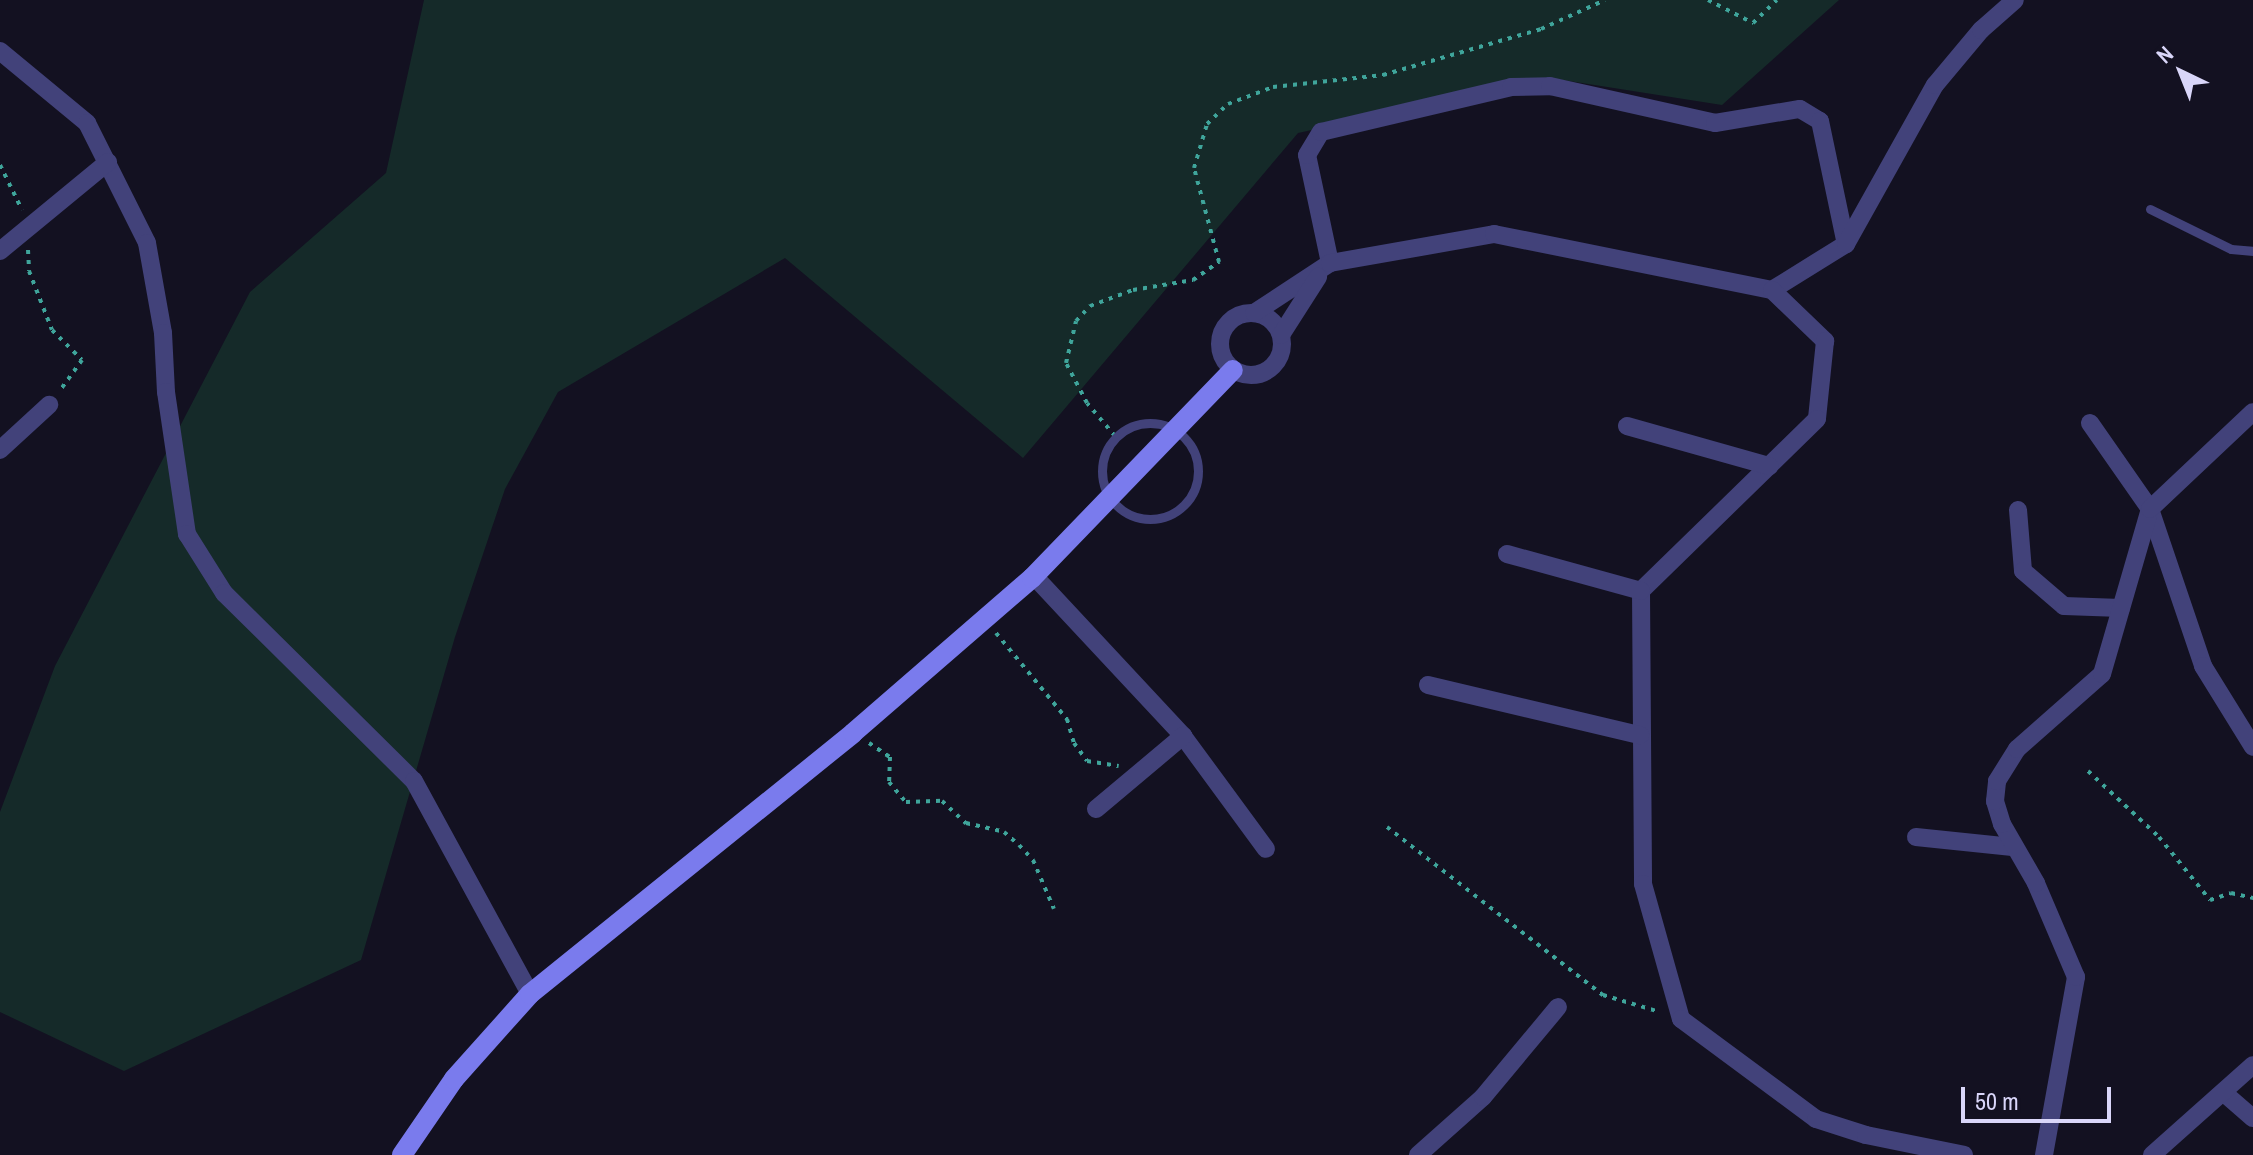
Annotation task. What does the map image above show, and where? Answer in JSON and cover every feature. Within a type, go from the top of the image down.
[{"type":"street","points":[[1772,290],[1846,244],[1935,85],[1981,30],[2015,0]]},
{"type":"street","points":[[0,51],[87,123],[147,243],[163,333],[166,392],[187,534],[224,593],[414,781],[530,994]]},
{"type":"street","points":[[1846,244],[1820,121],[1800,109],[1715,123],[1537,86],[1465,96],[1321,132],[1307,155],[1326,267],[1281,335],[1281,354],[1269,370],[1251,376],[1233,370],[1221,356],[1220,338],[1236,317],[1254,313],[1326,267],[1494,234],[1772,290],[1825,341],[1817,419],[1641,591],[1643,884],[1681,1019],[1816,1119],[1866,1135],[1964,1155]]},
{"type":"street","points":[[0,251],[33,217],[108,162]]},
{"type":"street","points":[[1254,313],[1270,319],[1281,335]]},
{"type":"street","points":[[402,1155],[454,1079],[530,994],[853,733],[1034,576],[1233,370]]},
{"type":"street","points":[[0,450],[49,405]]},
{"type":"street","points":[[2044,1155],[2076,977],[2036,883],[2012,847],[1995,801],[1997,781],[2017,749],[2102,674],[2150,509],[2253,412]]},
{"type":"street","points":[[2090,423],[2150,509],[2203,666],[2250,736]]},
{"type":"street","points":[[1627,426],[1769,466]]},
{"type":"street","points":[[2018,510],[2023,571],[2064,606],[2121,608]]},
{"type":"street","points":[[1507,554],[1641,591]]},
{"type":"street","points":[[1034,576],[1183,736],[1266,849]]},
{"type":"street","points":[[1428,685],[1640,735]]},
{"type":"street","points":[[1096,809],[1141,767],[1183,736]]},
{"type":"street","points":[[1916,837],[2012,847]]},
{"type":"street","points":[[1418,1155],[1483,1097],[1558,1007]]},
{"type":"street","points":[[2152,1155],[2253,1065]]},
{"type":"street","points":[[2224,1093],[2253,1118]]},
{"type":"lane","points":[[2150,209],[2231,249],[2253,251]]},
{"type":"lane","points":[[1142,422],[1157,422],[1175,431],[1195,450],[1199,467],[1190,499],[1163,518],[1146,520],[1129,515],[1111,497],[1101,478],[1102,462],[1115,436],[1142,422]]},
{"type":"path","points":[[1115,436],[1087,403],[1066,363],[1076,321],[1090,306],[1133,290],[1193,280],[1219,262],[1194,168],[1207,124],[1228,104],[1273,87],[1383,75],[1541,29],[1605,0]]},
{"type":"path","points":[[1708,0],[1753,23],[1777,0]]},
{"type":"path","points":[[0,165],[11,196],[33,217],[28,240],[29,271],[52,330],[82,360],[49,405]]},
{"type":"path","points":[[984,619],[1067,719],[1074,743],[1087,761],[1141,767]]},
{"type":"path","points":[[853,733],[890,757],[889,782],[906,802],[942,801],[966,823],[1004,832],[1019,845],[1033,860],[1054,909]]},
{"type":"path","points":[[2088,771],[2159,837],[2210,900],[2231,893],[2253,898]]},
{"type":"path","points":[[1387,827],[1603,995],[1681,1019]]},
{"type":"green space","points":[[424,0],[1839,0],[1722,105],[1550,78],[1298,133],[1023,458],[785,258],[558,392],[505,489],[455,637],[361,960],[124,1071],[0,1012],[0,812],[55,666],[250,292],[386,173]]}]
